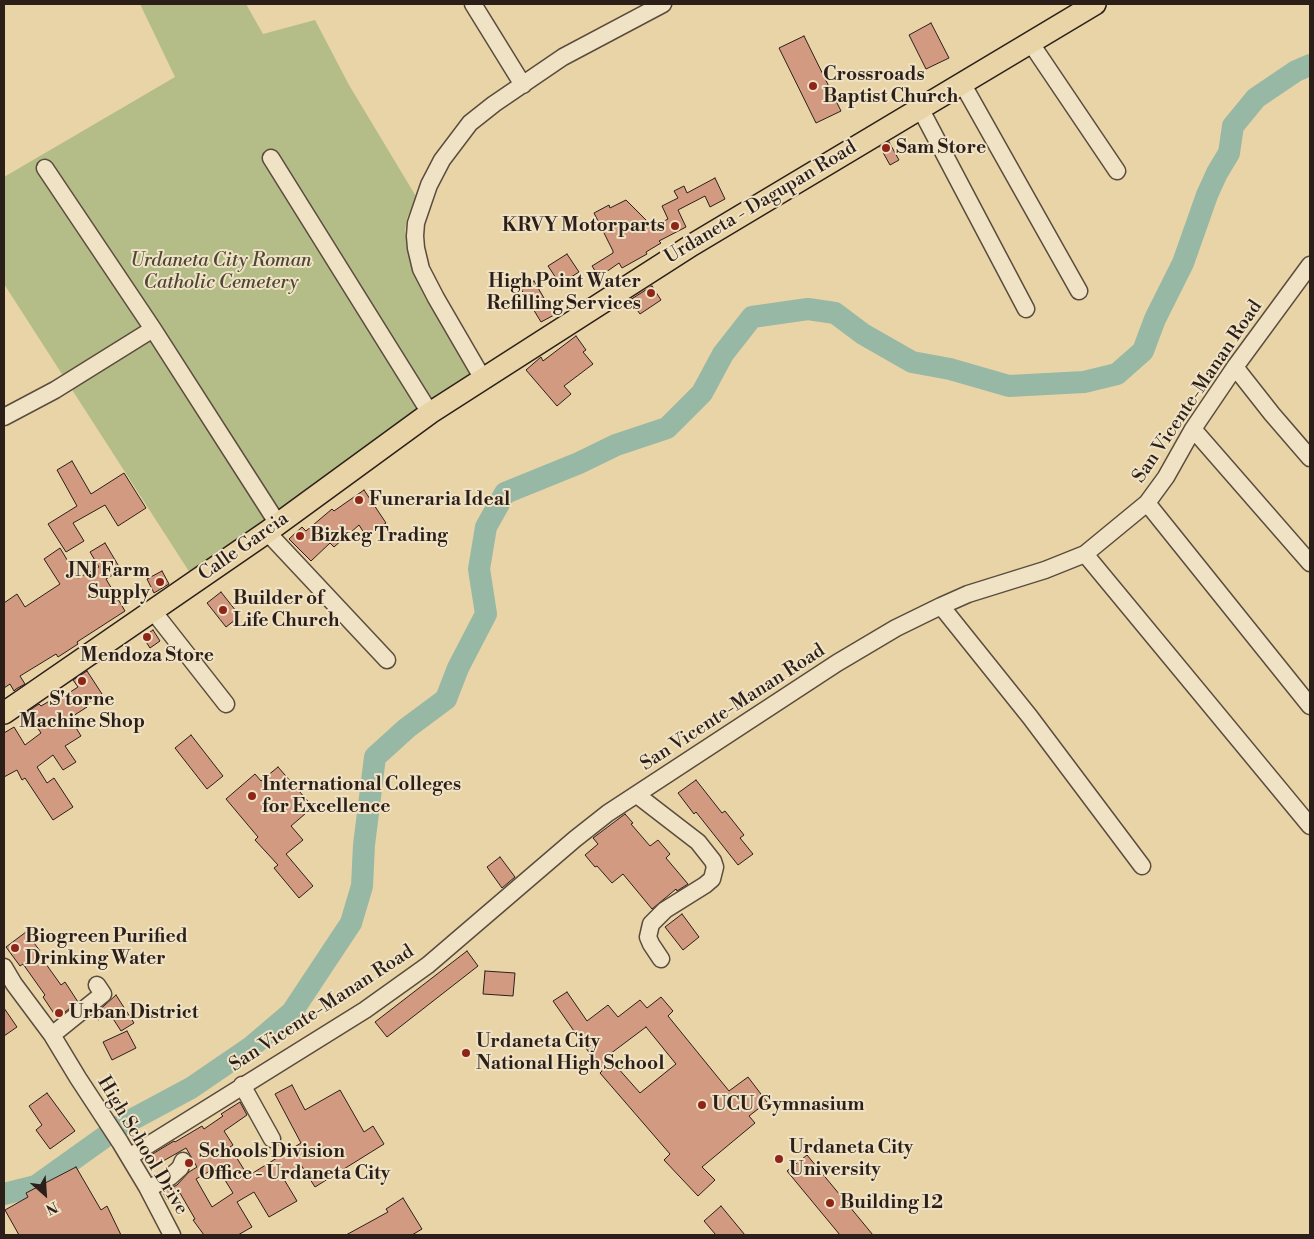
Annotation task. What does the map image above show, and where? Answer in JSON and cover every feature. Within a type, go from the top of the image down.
[{"type":"main road","name":"Urdaneta - Dagupan Road","points":[[483,379],[692,244],[1095,4]]},
{"type":"main road","name":"Calle Garcia","points":[[4,713],[272,528],[430,414],[483,379]]},
{"type":"street","points":[[473,4],[523,85]]},
{"type":"street","points":[[483,379],[421,269],[414,236],[416,223],[429,185],[442,160],[465,128],[494,104],[563,57],[663,4]]},
{"type":"street","points":[[1030,42],[1117,171]]},
{"type":"street","points":[[962,82],[1079,291]]},
{"type":"street","points":[[920,108],[1026,309]]},
{"type":"street","points":[[271,158],[430,414]]},
{"type":"street","points":[[45,168],[153,329],[272,528],[387,660]]},
{"type":"street","name":"San Vicente-Manan Road","points":[[129,1157],[365,1010],[428,965],[608,813],[837,664],[896,628],[940,606],[968,594],[1045,570],[1086,554],[1146,503],[1166,477],[1193,429],[1235,366],[1310,265]]},
{"type":"street","points":[[4,417],[56,390],[153,329]]},
{"type":"street","points":[[1235,366],[1272,414],[1310,458]]},
{"type":"street","points":[[1193,429],[1310,563]]},
{"type":"street","points":[[1146,503],[1310,706]]},
{"type":"street","points":[[1086,554],[1308,820]]},
{"type":"street","points":[[940,606],[1035,724],[1142,866]]},
{"type":"street","points":[[153,611],[226,704]]},
{"type":"street","points":[[637,795],[698,842],[713,861],[715,867],[712,879],[676,902],[651,924],[648,937],[660,958]]},
{"type":"street","name":"High School Drive","points":[[4,967],[9,987],[52,1035],[120,1142],[147,1187],[172,1235]]},
{"type":"street","points":[[52,1035],[103,994],[97,985]]},
{"type":"street","points":[[242,1085],[272,1139]]},
{"type":"street","points":[[147,1187],[170,1177],[180,1168],[183,1161]]},
{"type":"green space","name":"Urdaneta City Roman Catholic Cemetery","points":[[140,4],[246,4],[263,34],[315,20],[349,85],[417,198],[407,218],[405,231],[412,268],[467,357],[471,374],[190,573],[4,284],[4,177],[175,77]]},
{"type":"building","points":[[931,23],[949,58],[926,69],[909,35]]},
{"type":"building","name":"Crossroads Baptist Church","points":[[804,36],[841,111],[816,123],[779,48]]},
{"type":"building","points":[[889,142],[899,160],[890,165],[880,147]]},
{"type":"building","points":[[715,178],[725,199],[710,207],[705,196],[678,210],[686,227],[659,241],[661,243],[646,252],[647,254],[622,268],[619,263],[599,277],[592,266],[613,253],[613,251],[594,213],[609,205],[610,208],[626,200],[648,222],[651,228],[668,219],[662,206],[678,198],[674,191],[684,186],[687,193]]},
{"type":"building","points":[[567,254],[579,272],[560,284],[548,266]]},
{"type":"building","points":[[534,281],[548,305],[550,303],[556,314],[541,322],[521,289]]},
{"type":"building","points":[[652,286],[661,300],[640,314],[630,300]]},
{"type":"building","points":[[576,336],[586,350],[583,352],[593,364],[564,386],[571,394],[557,406],[526,370],[541,357],[543,361]]},
{"type":"building","points":[[72,461],[91,494],[124,473],[146,508],[118,526],[105,505],[73,523],[84,541],[66,552],[48,524],[77,506],[57,470]]},
{"type":"building","points":[[364,490],[386,523],[366,536],[359,525],[334,547],[330,543],[311,561],[289,539],[302,527],[306,531],[332,509],[334,511]]},
{"type":"building","points":[[105,543],[121,570],[106,579],[125,611],[77,642],[78,644],[58,657],[56,654],[20,676],[25,684],[14,691],[10,684],[4,688],[4,603],[17,594],[25,607],[60,584],[44,559],[60,548],[78,578],[99,567],[90,552]]},
{"type":"building","points":[[162,571],[169,584],[154,593],[147,579]]},
{"type":"building","name":"Builder of Life Church","points":[[221,592],[240,616],[226,627],[207,603]]},
{"type":"building","points":[[153,630],[160,641],[150,648],[143,637]]},
{"type":"building","points":[[87,671],[102,694],[86,704],[87,707],[70,718],[81,736],[65,746],[76,762],[63,770],[53,755],[37,767],[47,783],[54,778],[73,807],[53,820],[25,778],[22,780],[17,770],[4,777],[4,733],[14,727],[25,745],[41,733],[27,712],[39,704],[41,706],[53,699],[55,702],[78,687],[73,680]]},
{"type":"building","points":[[191,735],[223,776],[207,789],[175,748]]},
{"type":"building","points":[[278,767],[313,807],[291,826],[303,840],[286,854],[313,886],[299,898],[274,868],[278,865],[255,840],[258,837],[226,799],[255,774],[261,781]]},
{"type":"building","points":[[696,780],[722,813],[725,811],[744,835],[740,838],[753,854],[738,865],[696,812],[694,814],[678,793]]},
{"type":"building","points":[[625,814],[650,846],[658,840],[670,854],[666,858],[688,884],[677,891],[676,889],[652,909],[623,874],[612,883],[585,855],[598,844],[593,838]]},
{"type":"building","points":[[500,857],[515,877],[502,888],[487,867]]},
{"type":"building","points":[[682,914],[699,937],[683,950],[665,927]]},
{"type":"building","points":[[26,932],[40,951],[38,953],[61,985],[65,982],[78,1002],[57,1018],[43,997],[45,995],[23,964],[20,966],[6,947]]},
{"type":"building","points":[[467,951],[478,966],[387,1037],[375,1022]]},
{"type":"building","points":[[485,971],[515,973],[513,996],[483,994]]},
{"type":"building","points":[[567,992],[587,1021],[608,1005],[618,1017],[640,1000],[647,1008],[661,997],[673,1011],[668,1016],[729,1091],[748,1077],[767,1102],[749,1116],[755,1123],[702,1167],[715,1180],[698,1196],[664,1160],[670,1154],[600,1073],[602,1071],[553,1001]],"holes":[[[646,1027],[676,1064],[640,1093],[609,1058],[612,1056],[610,1054]]]},
{"type":"building","points":[[116,995],[134,1023],[121,1031],[110,1014],[98,1020],[95,1014]]},
{"type":"building","points":[[4,1008],[17,1027],[4,1036]]},
{"type":"building","points":[[127,1031],[136,1048],[112,1060],[103,1042]]},
{"type":"building","points":[[292,1085],[305,1110],[340,1090],[364,1132],[373,1126],[384,1144],[315,1187],[301,1165],[282,1176],[297,1201],[269,1217],[254,1192],[237,1202],[252,1227],[238,1235],[204,1235],[193,1220],[195,1219],[180,1193],[167,1200],[163,1192],[177,1185],[189,1172],[197,1167],[186,1148],[151,1168],[146,1158],[202,1126],[204,1129],[223,1116],[221,1114],[240,1102],[247,1115],[224,1131],[233,1145],[230,1147],[248,1176],[301,1143],[275,1094]],"holes":[[[217,1167],[233,1193],[212,1207],[196,1179]]]},
{"type":"building","points":[[47,1093],[75,1131],[50,1149],[36,1130],[42,1125],[29,1106]]},
{"type":"building","name":"Building 12","points":[[807,1155],[873,1235],[840,1235],[787,1171]]},
{"type":"building","points":[[76,1167],[101,1210],[107,1206],[121,1235],[19,1235],[5,1210],[28,1197],[26,1193]]},
{"type":"building","points":[[403,1198],[422,1229],[412,1235],[346,1235],[388,1212],[386,1209]]},
{"type":"building","points":[[721,1206],[745,1235],[716,1235],[704,1221]]},
{"type":"waterway","points":[[4,1194],[36,1186],[120,1126],[191,1088],[251,1047],[292,1012],[351,923],[362,886],[364,845],[375,757],[407,728],[446,699],[458,668],[486,614],[479,569],[486,527],[505,493],[579,463],[616,445],[667,428],[702,393],[723,354],[752,317],[808,309],[835,313],[863,334],[912,362],[950,369],[1009,386],[1084,382],[1117,374],[1143,351],[1155,319],[1183,263],[1207,195],[1229,153],[1233,126],[1256,98],[1296,71],[1310,65]]},
{"type":"place","name":"Crossroads Baptist Church","points":[[813,86]]},
{"type":"place","name":"Sam Store","points":[[886,148]]},
{"type":"place","name":"KRVY Motorparts","points":[[675,226]]},
{"type":"place","name":"High Point Water Refilling Services","points":[[651,293]]},
{"type":"place","name":"Funeraria Ideal","points":[[359,500]]},
{"type":"place","name":"Bizkeg Trading","points":[[300,536]]},
{"type":"place","name":"JNJ Farm Supply","points":[[160,582]]},
{"type":"place","name":"Builder of Life Church","points":[[223,610]]},
{"type":"place","name":"Mendoza Store","points":[[147,637]]},
{"type":"place","name":"S'torne Machine Shop","points":[[82,681]]},
{"type":"place","name":"International Colleges for Excellence","points":[[252,796]]},
{"type":"place","name":"Biogreen Purified Drinking Water","points":[[15,948]]},
{"type":"place","name":"Urban District","points":[[59,1013]]},
{"type":"place","name":"Urdaneta City National High School","points":[[466,1053]]},
{"type":"place","name":"UCU Gymnasium","points":[[702,1105]]},
{"type":"place","name":"Urdaneta City University","points":[[779,1159]]},
{"type":"place","name":"Schools Division Office - Urdaneta City","points":[[189,1163]]},
{"type":"place","name":"Building 12","points":[[830,1203]]}]
